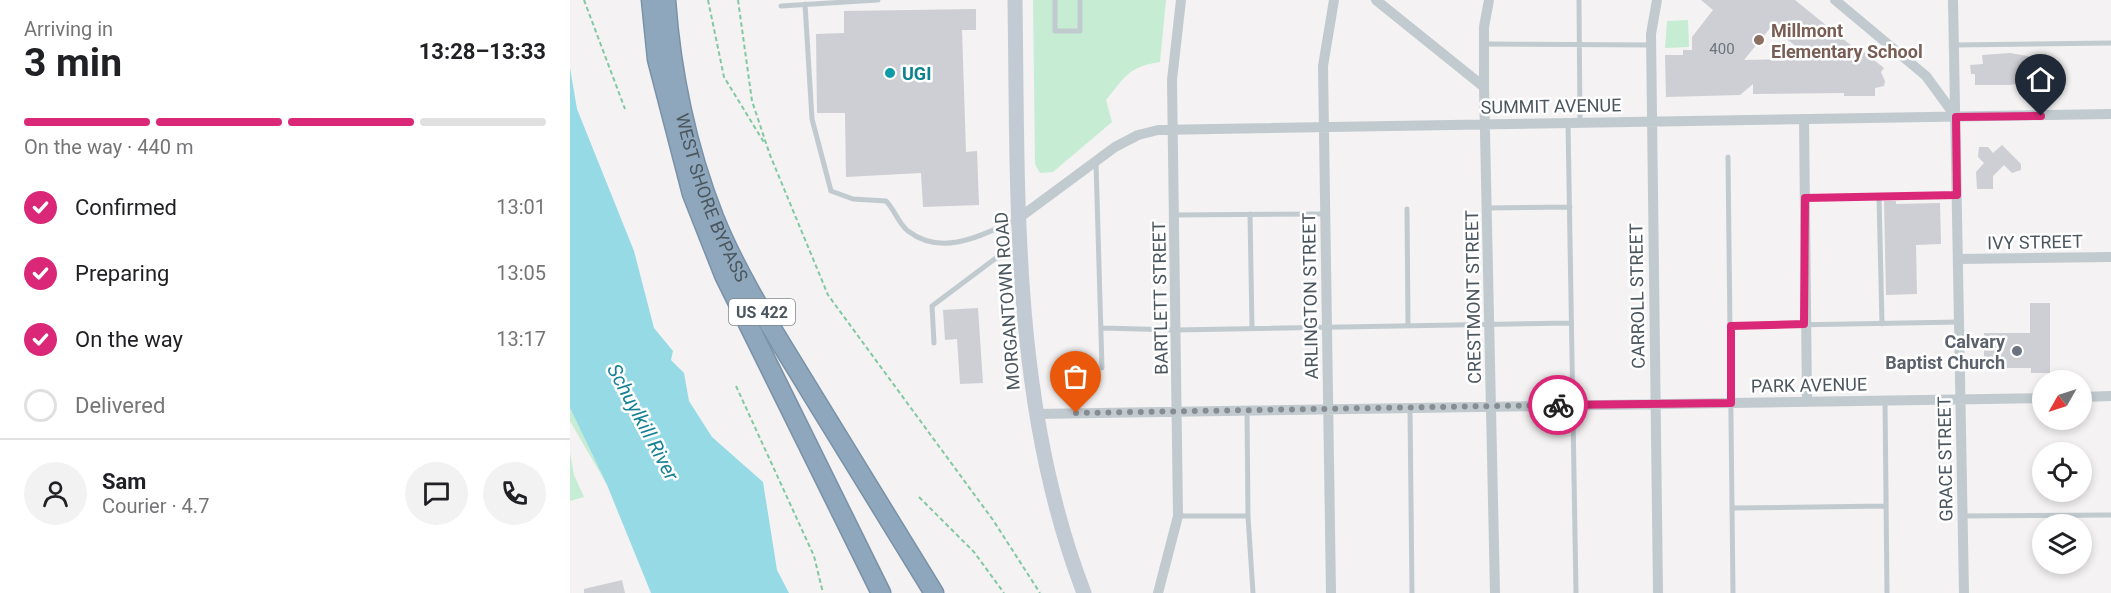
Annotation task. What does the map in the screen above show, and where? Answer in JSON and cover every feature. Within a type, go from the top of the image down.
[{"type":"highway","name":"WEST SHORE BYPASS","points":[[651,0],[657,59],[692,194],[724,275],[881,593]]},
{"type":"highway","name":"WEST SHORE BYPASS","points":[[666,0],[682,107],[697,166],[715,218],[759,308],[934,593]]},
{"type":"highway","points":[[868,485],[926,593]]},
{"type":"highway","points":[[831,492],[890,593]]},
{"type":"main road","name":"MORGANTOWN ROAD","points":[[1015,0],[1019,218],[1026,342],[1036,414],[1058,510],[1084,593]]},
{"type":"street","name":"BARTLETT STREET","points":[[1158,593],[1178,516],[1173,71],[1181,0]]},
{"type":"street","name":"ARLINGTON STREET","points":[[1331,593],[1323,66],[1334,0]]},
{"type":"street","points":[[1376,0],[1484,87]]},
{"type":"street","name":"CRESTMONT STREET","points":[[1489,0],[1484,44],[1484,87],[1495,593]]},
{"type":"street","name":"CARROLL STREET","points":[[1657,0],[1651,45],[1658,593]]},
{"type":"street","points":[[1835,0],[1926,76],[1956,117]]},
{"type":"street","name":"GRACE STREET","points":[[1953,0],[1964,593]]},
{"type":"street","name":"SUMMIT AVENUE","points":[[1019,218],[1096,160],[1138,135],[1173,129],[2111,114]]},
{"type":"street","points":[[1804,119],[1804,324],[1807,401]]},
{"type":"street","name":"IVY STREET","points":[[1959,259],[2111,257]]},
{"type":"street","points":[[2092,397],[2111,396]]},
{"type":"street","name":"PARK AVENUE","points":[[1036,414],[2032,398]]},
{"type":"lane","points":[[781,6],[814,2],[878,0]]},
{"type":"lane","points":[[1055,0],[1055,31],[1080,31],[1080,0]]},
{"type":"lane","points":[[1579,0],[1580,123]]},
{"type":"lane","points":[[805,4],[812,119],[831,191],[853,199],[886,201],[907,230],[931,242],[949,244],[965,241],[1019,218]]},
{"type":"lane","points":[[1954,45],[2111,43]]},
{"type":"lane","points":[[1484,44],[1651,45]]},
{"type":"lane","points":[[1568,123],[1576,593]]},
{"type":"lane","points":[[1728,157],[1733,593]]},
{"type":"lane","points":[[1096,160],[1102,368]]},
{"type":"lane","points":[[1805,198],[1957,195]]},
{"type":"lane","points":[[1879,196],[1882,324]]},
{"type":"lane","points":[[1487,208],[1570,207]]},
{"type":"lane","points":[[1407,209],[1408,325]]},
{"type":"lane","points":[[1250,214],[1252,328]]},
{"type":"lane","points":[[1175,215],[1325,214]]},
{"type":"lane","points":[[934,343],[932,306],[996,258],[1021,255]]},
{"type":"lane","points":[[1731,326],[1960,322]]},
{"type":"lane","points":[[1102,328],[1176,330],[1572,323]]},
{"type":"lane","points":[[1885,400],[1887,593]]},
{"type":"lane","points":[[1410,408],[1412,593]]},
{"type":"lane","points":[[1247,411],[1248,516],[1253,593]]},
{"type":"lane","points":[[1733,508],[1886,506]]},
{"type":"lane","points":[[1963,516],[2111,514]]},
{"type":"lane","points":[[1178,516],[1248,516]]},
{"type":"path","points":[[584,0],[625,109]]},
{"type":"path","points":[[708,0],[724,77],[768,149]]},
{"type":"path","points":[[738,0],[752,101],[768,149],[828,295],[993,520],[1040,593]]},
{"type":"path","points":[[736,386],[814,556],[823,593]]},
{"type":"path","points":[[919,497],[974,552],[1004,593]]},
{"type":"green space","points":[[1033,0],[1166,0],[1160,62],[1134,70],[1123,79],[1106,100],[1112,122],[1053,172],[1040,173],[1035,164]]},
{"type":"green space","points":[[1688,20],[1689,47],[1665,48],[1667,21]]},
{"type":"green space","points":[[570,408],[607,485],[570,421]]},
{"type":"green space","points":[[570,453],[574,475],[584,497],[570,501]]},
{"type":"water","name":"Schuylkill River","points":[[570,68],[577,109],[634,251],[654,328],[673,351],[671,360],[684,373],[689,401],[712,437],[763,482],[777,570],[789,593],[651,593],[607,485],[570,408]]},
{"type":"building","name":"Millmont Elementary School","points":[[1701,0],[1795,0],[1858,51],[1860,49],[1884,68],[1881,72],[1885,81],[1884,86],[1875,88],[1875,96],[1844,96],[1844,93],[1753,94],[1753,84],[1740,95],[1666,97],[1665,55],[1683,55],[1683,50],[1692,50],[1692,37],[1713,10]],"holes":[[[1771,27],[1797,47],[1792,59],[1744,60]]]},
{"type":"building","name":"UGI","points":[[976,9],[976,30],[962,30],[966,152],[977,151],[979,205],[923,207],[921,173],[846,177],[845,113],[817,113],[816,34],[844,33],[844,11]]},
{"type":"building","points":[[2010,53],[2033,57],[2033,80],[2010,85],[1975,85],[1975,74],[1971,74],[1970,65],[1983,64],[1982,55]]},
{"type":"building","points":[[2002,145],[2021,164],[2021,170],[2012,173],[2004,165],[1993,176],[1993,189],[1977,189],[1976,172],[1984,163],[1978,157],[1979,147],[1988,147],[1993,153]]},
{"type":"building","points":[[1884,201],[1896,201],[1896,204],[1940,203],[1941,244],[1916,245],[1917,294],[1886,295]]},
{"type":"building","name":"Calvary Baptist Church","points":[[2030,303],[2050,303],[2050,370],[2032,370],[2031,373],[2031,368],[1984,368],[1984,333],[2030,333]]},
{"type":"building","points":[[978,308],[983,383],[960,384],[957,339],[945,340],[943,310]]},
{"type":"building","points":[[622,580],[625,593],[584,593],[584,589]]},
{"type":"way so far","points":[[1076,413],[1558,405]]},
{"type":"place","name":"Millmont Elementary School","points":[[1759,40]]},
{"type":"place","name":"UGI","points":[[890,73]]},
{"type":"place","name":"Calvary Baptist Church","points":[[2017,351]]},
{"type":"route","points":[[1558,405],[1731,403],[1731,326],[1804,324],[1805,198],[1957,195],[1956,117],[2041,116]]}]
